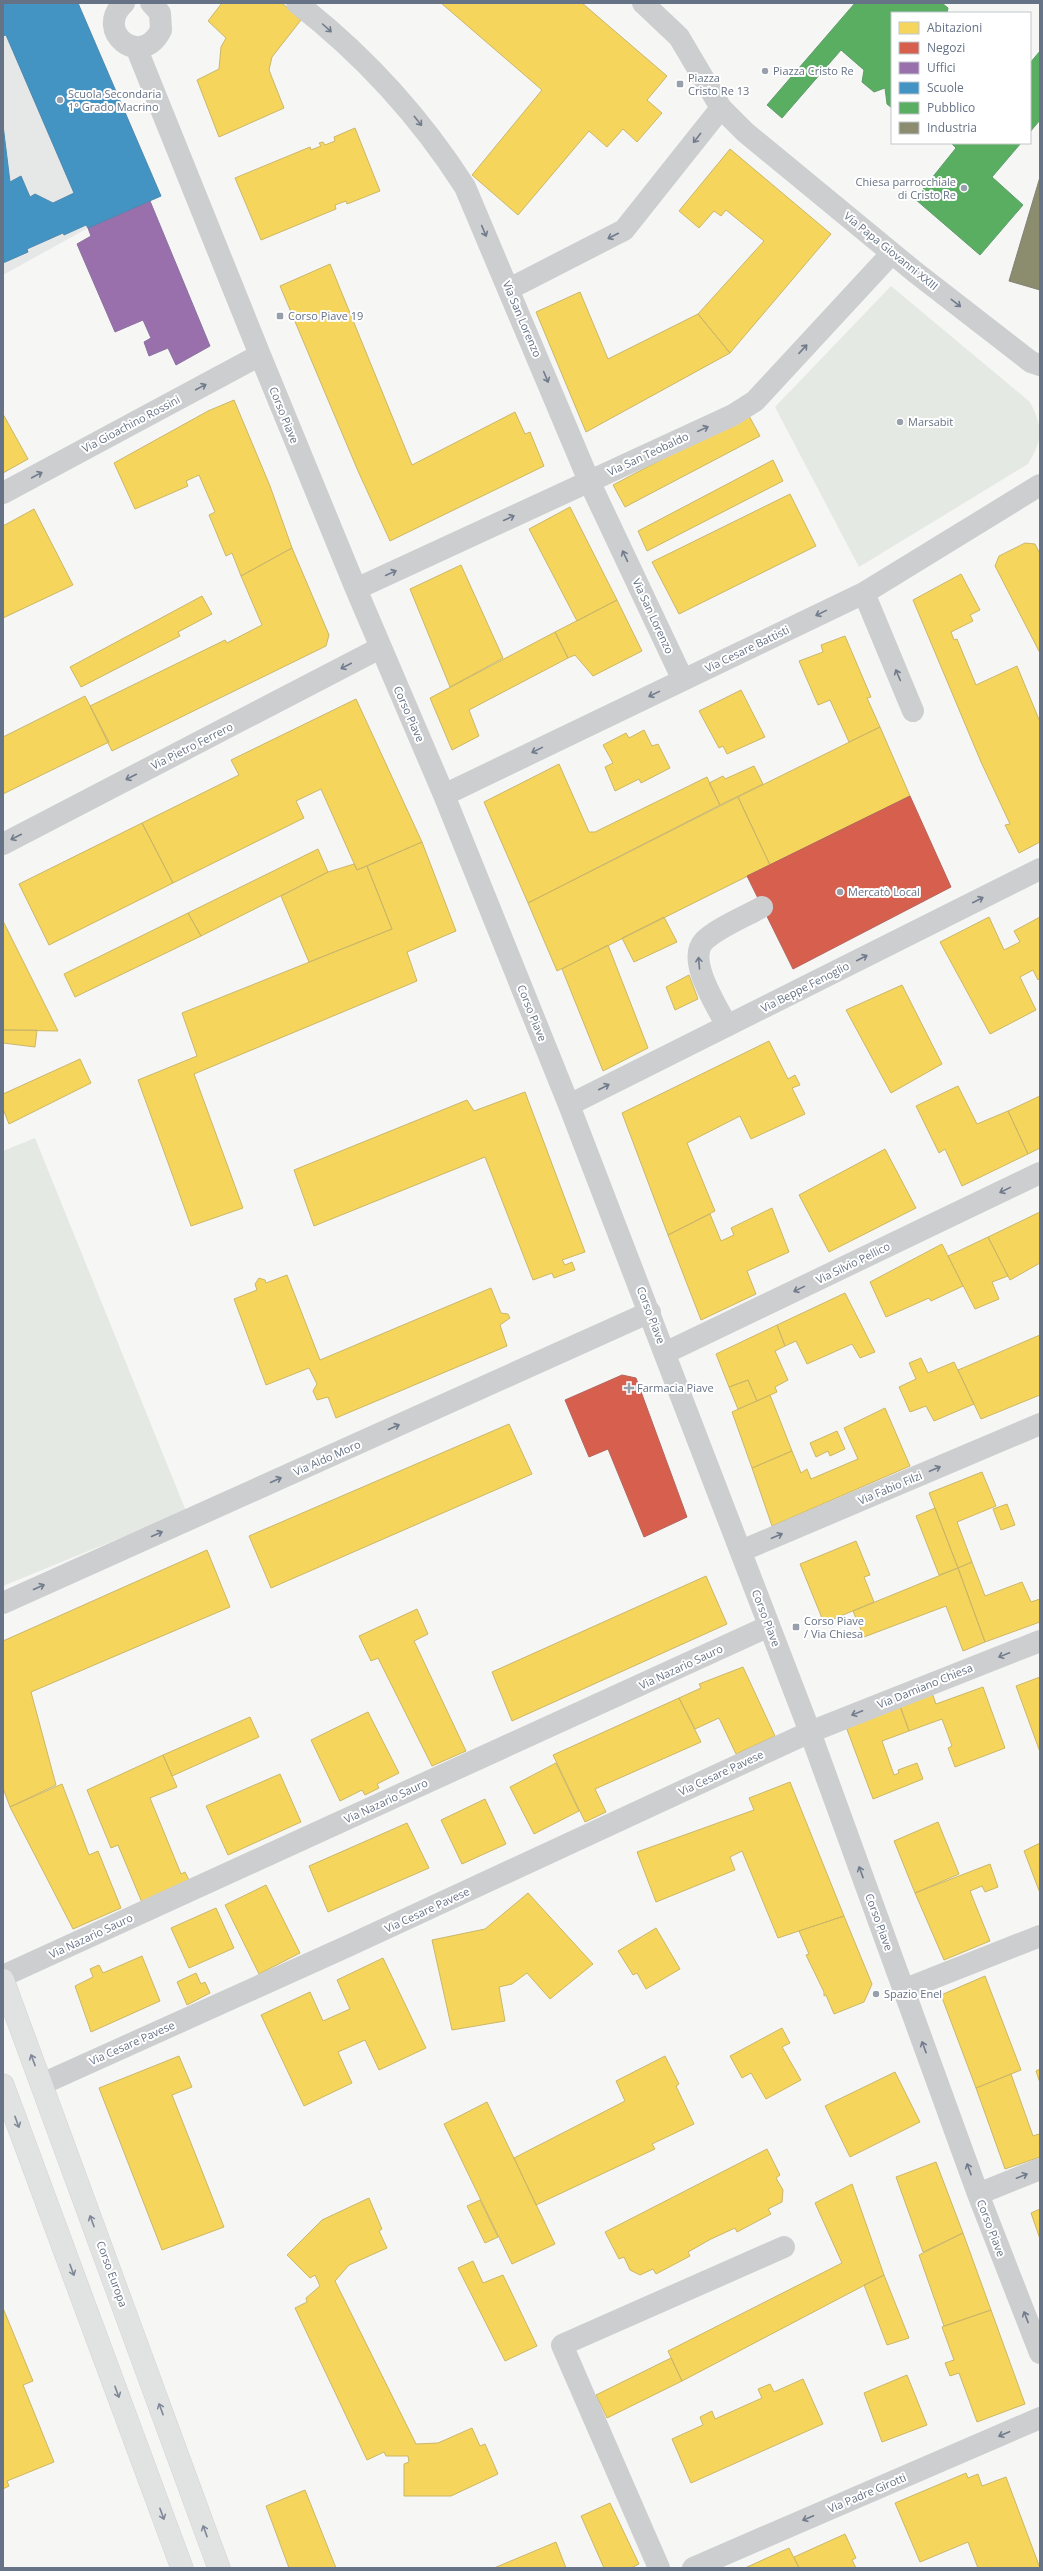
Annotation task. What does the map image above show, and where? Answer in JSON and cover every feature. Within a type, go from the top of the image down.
[{"type":"main road","name":"Corso Europa","points":[[3,1980],[219,2568]]},
{"type":"main road","points":[[3,2085],[182,2568]]},
{"type":"street","name":"Via San Lorenzo","points":[[297,3],[384,79],[441,149],[467,191],[590,481],[683,680]]},
{"type":"street","points":[[509,289],[624,230],[721,108],[679,36],[643,3]]},
{"type":"street","points":[[120,5],[114,22],[117,36],[122,42],[136,47],[152,43],[161,30],[162,22],[155,4]]},
{"type":"street","name":"Corso Piave","points":[[136,47],[260,355],[382,652],[444,795],[569,1104],[810,1732],[978,2194],[1040,2353]]},
{"type":"street","name":"Via Papa Giovanni XXIII","points":[[721,108],[745,132],[892,253],[1031,362],[1040,365]]},
{"type":"street","name":"Via San Teobaldo","points":[[356,589],[733,415],[755,401],[892,253]]},
{"type":"street","name":"Via Gioachino Rossini","points":[[3,493],[260,355]]},
{"type":"street","name":"Via Cesare Battisti","points":[[444,795],[860,594],[1040,485]]},
{"type":"street","points":[[860,594],[913,711]]},
{"type":"street","name":"Via Pietro Ferrero","points":[[3,844],[382,652]]},
{"type":"street","name":"Via Beppe Fenoglio","points":[[569,1104],[1040,870]]},
{"type":"street","points":[[727,1026],[700,972],[699,949],[707,938],[762,907]]},
{"type":"street","name":"Via Silvio Pellico","points":[[665,1353],[1040,1173]]},
{"type":"street","name":"Via Aldo Moro","points":[[3,1603],[650,1312]]},
{"type":"street","name":"Via Fabio Filzi","points":[[741,1551],[1040,1424]]},
{"type":"street","name":"Via Nazario Sauro","points":[[3,1976],[769,1626]]},
{"type":"street","name":"Via Damiano Chiesa","points":[[810,1732],[1040,1640]]},
{"type":"street","name":"Via Cesare Pavese","points":[[42,2084],[348,1946],[810,1732]]},
{"type":"street","points":[[903,1990],[1040,1936]]},
{"type":"street","points":[[978,2194],[1040,2168]]},
{"type":"street","points":[[659,2568],[562,2345],[784,2247]]},
{"type":"street","name":"Via Padre Girotti","points":[[693,2568],[1040,2418]]},
{"type":"shaded area","name":"Scuola Secondaria 1° Grado Macrino","points":[[3,3],[73,3],[161,196],[88,228],[3,275]]},
{"type":"shaded area","points":[[891,286],[1030,402],[1037,419],[1040,433],[1036,448],[1028,464],[859,567],[775,407]]},
{"type":"shaded area","points":[[35,1138],[186,1511],[3,1586],[3,1151]]},
{"type":"building: Abitazioni","points":[[222,3],[282,3],[301,20],[272,57],[269,70],[284,108],[219,137],[197,80],[219,69],[221,47],[226,38],[208,21]]},
{"type":"building: Abitazioni","points":[[441,3],[582,3],[667,76],[647,100],[662,113],[637,142],[623,129],[607,147],[589,131],[518,215],[472,175],[542,90]]},
{"type":"building: Abitazioni","points":[[355,128],[380,191],[347,204],[346,201],[335,205],[336,209],[261,240],[235,178],[310,147],[311,150],[321,146],[319,143],[323,142],[325,145],[335,141],[334,137]]},
{"type":"building: Abitazioni","points":[[730,149],[831,234],[730,353],[698,314],[764,241],[726,210],[721,216],[714,211],[699,228],[679,211]]},
{"type":"building: Abitazioni","points":[[330,264],[412,465],[515,412],[525,434],[530,432],[544,466],[390,541],[358,471],[280,286]]},
{"type":"building: Abitazioni","points":[[580,292],[608,359],[698,314],[730,353],[586,432],[536,312]]},
{"type":"building: Abitazioni","points":[[234,400],[270,486],[292,548],[241,576],[232,553],[226,556],[209,515],[215,512],[199,475],[186,481],[188,486],[135,509],[114,463],[208,411]]},
{"type":"building: Abitazioni","points":[[3,414],[28,459],[3,473]]},
{"type":"building: Abitazioni","points":[[748,414],[760,436],[625,507],[613,485]]},
{"type":"building: Abitazioni","points":[[773,460],[783,481],[647,551],[638,531]]},
{"type":"building: Abitazioni","points":[[790,494],[816,546],[679,614],[652,562]]},
{"type":"building: Abitazioni","points":[[570,507],[617,600],[577,621],[529,529]]},
{"type":"building: Abitazioni","points":[[34,509],[73,585],[3,618],[3,526]]},
{"type":"building: Abitazioni","points":[[1025,543],[1035,544],[1040,554],[1040,653],[995,566],[999,556]]},
{"type":"building: Abitazioni","points":[[292,548],[329,635],[326,646],[112,751],[90,706],[225,640],[227,643],[262,625],[241,576]]},
{"type":"building: Abitazioni","points":[[461,565],[503,658],[450,687],[410,589]]},
{"type":"building: Abitazioni","points":[[961,574],[980,610],[970,615],[973,621],[951,632],[954,640],[957,639],[976,685],[1017,666],[1040,722],[1040,842],[1019,853],[1005,825],[1010,824],[981,762],[913,600]]},
{"type":"building: Abitazioni","points":[[202,596],[212,614],[178,632],[180,636],[81,687],[70,667]]},
{"type":"building: Abitazioni","points":[[617,600],[642,651],[593,676],[575,655],[568,658],[555,632]]},
{"type":"building: Abitazioni","points":[[555,632],[568,658],[469,710],[479,736],[452,750],[430,698]]},
{"type":"building: Abitazioni","points":[[845,636],[871,697],[867,698],[880,727],[849,742],[830,700],[818,705],[799,661],[823,652],[821,645]]},
{"type":"building: Abitazioni","points":[[741,690],[765,737],[727,754],[723,746],[719,748],[699,711]]},
{"type":"building: Abitazioni","points":[[85,696],[109,742],[3,794],[3,737]]},
{"type":"building: Abitazioni","points":[[356,699],[422,842],[357,870],[321,789],[296,801],[304,818],[173,883],[142,823],[239,775],[231,760]]},
{"type":"building: Abitazioni","points":[[880,727],[910,796],[770,865],[738,797]]},
{"type":"building: Abitazioni","points":[[644,730],[652,746],[658,744],[670,768],[641,783],[639,779],[615,791],[605,767],[613,763],[603,745],[626,733],[629,738]]},
{"type":"building: Abitazioni","points":[[559,764],[589,832],[595,832],[707,777],[720,805],[528,903],[484,802]]},
{"type":"building: Abitazioni","points":[[754,766],[763,784],[720,805],[709,783],[723,776],[725,779]]},
{"type":"building: Abitazioni","points":[[738,797],[770,865],[557,971],[528,903]]},
{"type":"building: Abitazioni","points":[[142,823],[173,883],[49,945],[19,884]]},
{"type":"building: Abitazioni","points":[[422,842],[456,931],[407,952],[417,981],[194,1074],[243,1208],[191,1226],[138,1080],[197,1056],[182,1013],[392,929],[367,866]]},
{"type":"building: Abitazioni","points":[[318,849],[328,872],[201,936],[188,913]]},
{"type":"building: Abitazioni","points":[[354,864],[357,870],[367,866],[392,929],[309,962],[281,896],[328,872]]},
{"type":"building: Abitazioni","points":[[188,913],[201,936],[75,997],[64,974]]},
{"type":"building: Abitazioni","points":[[664,917],[677,942],[634,962],[622,938]]},
{"type":"building: Abitazioni","points":[[989,917],[1004,950],[1020,942],[1014,931],[1040,917],[1040,978],[1038,980],[1033,970],[1020,977],[1036,1010],[990,1034],[940,942]]},
{"type":"building: Abitazioni","points":[[3,921],[58,1031],[3,1030]]},
{"type":"building: Abitazioni","points":[[608,945],[648,1048],[603,1071],[562,969]]},
{"type":"building: Abitazioni","points":[[689,975],[698,999],[675,1010],[666,987]]},
{"type":"building: Abitazioni","points":[[902,985],[942,1064],[891,1093],[846,1010]]},
{"type":"building: Abitazioni","points":[[3,1030],[37,1030],[35,1047],[3,1043]]},
{"type":"building: Abitazioni","points":[[769,1041],[788,1079],[795,1075],[800,1085],[792,1088],[805,1114],[751,1139],[740,1116],[687,1143],[715,1211],[668,1235],[622,1113]]},
{"type":"building: Abitazioni","points":[[80,1059],[91,1083],[9,1124],[3,1109],[3,1094]]},
{"type":"building: Abitazioni","points":[[958,1086],[977,1124],[1008,1111],[1028,1154],[962,1186],[945,1149],[939,1153],[916,1106]]},
{"type":"building: Abitazioni","points":[[525,1092],[585,1252],[562,1260],[565,1265],[572,1262],[575,1270],[554,1278],[552,1273],[533,1280],[485,1157],[314,1226],[294,1170],[467,1100],[474,1111]]},
{"type":"building: Abitazioni","points":[[1040,1096],[1040,1148],[1028,1154],[1008,1111]]},
{"type":"building: Abitazioni","points":[[885,1149],[916,1208],[829,1252],[799,1195]]},
{"type":"building: Abitazioni","points":[[772,1208],[789,1252],[747,1271],[756,1294],[701,1320],[668,1235],[710,1214],[721,1241],[734,1235],[731,1228]]},
{"type":"building: Abitazioni","points":[[1040,1212],[1040,1263],[1010,1280],[988,1237]]},
{"type":"building: Abitazioni","points":[[988,1237],[1008,1276],[992,1282],[999,1299],[975,1309],[948,1256]]},
{"type":"building: Abitazioni","points":[[942,1244],[963,1286],[931,1301],[929,1298],[886,1317],[870,1282]]},
{"type":"building: Abitazioni","points":[[287,1275],[320,1360],[491,1288],[501,1313],[508,1314],[510,1318],[500,1325],[507,1346],[336,1418],[328,1397],[317,1400],[313,1391],[317,1384],[309,1368],[266,1385],[234,1299],[257,1290],[255,1284],[259,1278],[265,1280],[266,1283]]},
{"type":"building: Abitazioni","points":[[845,1293],[875,1352],[860,1358],[852,1344],[807,1364],[796,1341],[785,1346],[777,1325]]},
{"type":"building: Abitazioni","points":[[777,1325],[785,1346],[775,1351],[788,1380],[775,1387],[777,1392],[757,1401],[748,1380],[729,1387],[716,1354]]},
{"type":"building: Abitazioni","points":[[1040,1335],[1040,1395],[981,1419],[958,1370]]},
{"type":"building: Abitazioni","points":[[921,1358],[928,1373],[954,1362],[974,1404],[934,1421],[926,1406],[910,1412],[899,1387],[916,1379],[909,1363]]},
{"type":"building: Abitazioni","points":[[748,1380],[757,1401],[738,1409],[729,1387]]},
{"type":"building: Abitazioni","points":[[770,1395],[792,1451],[752,1468],[732,1412]]},
{"type":"building: Abitazioni","points":[[885,1408],[910,1466],[772,1526],[752,1468],[792,1451],[801,1473],[807,1469],[811,1479],[858,1459],[844,1428]]},
{"type":"building: Abitazioni","points":[[509,1424],[532,1474],[271,1588],[249,1536]]},
{"type":"building: Abitazioni","points":[[837,1431],[845,1449],[830,1456],[828,1451],[816,1457],[810,1443]]},
{"type":"building: Abitazioni","points":[[982,1472],[996,1506],[957,1522],[972,1562],[958,1568],[929,1493]]},
{"type":"building: Abitazioni","points":[[1007,1504],[1015,1525],[1001,1530],[993,1509]]},
{"type":"building: Abitazioni","points":[[935,1508],[958,1568],[939,1575],[916,1516]]},
{"type":"building: Abitazioni","points":[[856,1541],[870,1575],[864,1577],[874,1602],[824,1623],[800,1564]]},
{"type":"building: Abitazioni","points":[[207,1550],[230,1607],[31,1692],[56,1785],[10,1807],[3,1788],[3,1641]]},
{"type":"building: Abitazioni","points":[[972,1562],[985,1596],[1022,1582],[1031,1602],[1040,1599],[1040,1622],[985,1642],[958,1568]]},
{"type":"building: Abitazioni","points":[[958,1568],[985,1642],[963,1651],[946,1606],[864,1637],[853,1611]]},
{"type":"building: Abitazioni","points":[[706,1576],[727,1624],[512,1721],[492,1672]]},
{"type":"building: Abitazioni","points":[[417,1609],[428,1634],[414,1641],[466,1751],[432,1766],[378,1658],[371,1661],[359,1636]]},
{"type":"building: Abitazioni","points":[[743,1667],[775,1736],[736,1754],[719,1718],[695,1729],[679,1698],[701,1688],[699,1684]]},
{"type":"building: Abitazioni","points":[[1040,1677],[1040,1752],[1016,1686]]},
{"type":"building: Abitazioni","points":[[983,1687],[1005,1748],[955,1767],[948,1748],[952,1746],[942,1719],[909,1731],[899,1703],[931,1690],[936,1704]]},
{"type":"building: Abitazioni","points":[[679,1698],[701,1742],[595,1789],[606,1812],[585,1822],[553,1755]]},
{"type":"building: Abitazioni","points":[[899,1703],[909,1731],[882,1741],[894,1775],[899,1773],[898,1770],[917,1763],[923,1779],[873,1799],[845,1724]]},
{"type":"building: Abitazioni","points":[[368,1712],[399,1773],[377,1784],[379,1788],[365,1795],[362,1790],[340,1801],[311,1740]]},
{"type":"building: Abitazioni","points":[[250,1717],[259,1737],[172,1776],[163,1755]]},
{"type":"building: Abitazioni","points":[[163,1755],[177,1787],[150,1798],[181,1874],[185,1872],[191,1884],[143,1905],[118,1845],[111,1848],[87,1790]]},
{"type":"building: Abitazioni","points":[[556,1763],[579,1811],[534,1834],[510,1787]]},
{"type":"building: Abitazioni","points":[[280,1774],[301,1822],[228,1855],[206,1806]]},
{"type":"building: Abitazioni","points":[[790,1782],[844,1916],[778,1938],[742,1851],[730,1857],[735,1870],[656,1902],[637,1852],[754,1810],[749,1798]]},
{"type":"building: Abitazioni","points":[[62,1784],[89,1855],[98,1851],[121,1908],[73,1929],[10,1807]]},
{"type":"building: Abitazioni","points":[[485,1799],[506,1844],[462,1864],[441,1820]]},
{"type":"building: Abitazioni","points":[[938,1822],[959,1874],[915,1893],[894,1841]]},
{"type":"building: Abitazioni","points":[[407,1823],[429,1868],[328,1912],[309,1866]]},
{"type":"building: Abitazioni","points":[[1040,1843],[1040,1893],[1024,1851]]},
{"type":"building: Abitazioni","points":[[990,1864],[998,1887],[985,1892],[982,1886],[970,1891],[990,1941],[944,1960],[915,1893]]},
{"type":"building: Abitazioni","points":[[266,1885],[300,1953],[259,1974],[225,1905]]},
{"type":"building: Abitazioni","points":[[528,1893],[593,1964],[550,1999],[527,1973],[512,1984],[499,1987],[505,2021],[452,2030],[432,1940],[485,1929]]},
{"type":"building: Abitazioni","points":[[216,1908],[234,1948],[189,1968],[171,1928]]},
{"type":"building: Abitazioni","points":[[844,1916],[872,1984],[864,2002],[834,2014],[826,1995],[824,1996],[824,1992],[806,1955],[809,1954],[799,1931]]},
{"type":"building: Abitazioni","points":[[656,1928],[680,1969],[646,1989],[637,1973],[633,1975],[618,1951]]},
{"type":"building: Abitazioni","points":[[142,1956],[160,2001],[91,2032],[75,1986],[93,1977],[90,1969],[99,1965],[103,1973]]},
{"type":"building: Abitazioni","points":[[383,1958],[426,2048],[379,2070],[365,2040],[338,2052],[352,2083],[304,2106],[261,2015],[310,1992],[323,2021],[350,2009],[337,1980]]},
{"type":"building: Abitazioni","points":[[196,1973],[201,1984],[205,1982],[210,1993],[187,2005],[177,1982]]},
{"type":"building: Abitazioni","points":[[985,1976],[1021,2070],[976,2088],[941,1995]]},
{"type":"building: Abitazioni","points":[[782,2028],[790,2043],[782,2047],[801,2080],[766,2099],[751,2073],[742,2078],[730,2056]]},
{"type":"building: Abitazioni","points":[[179,2056],[192,2087],[172,2095],[224,2227],[162,2250],[99,2088]]},
{"type":"building: Abitazioni","points":[[665,2056],[679,2084],[676,2086],[694,2124],[652,2144],[655,2149],[536,2205],[514,2158],[625,2101],[616,2081]]},
{"type":"building: Abitazioni","points":[[1040,2069],[1040,2083],[1036,2071]]},
{"type":"building: Abitazioni","points":[[895,2072],[920,2122],[850,2157],[825,2106]]},
{"type":"building: Abitazioni","points":[[1011,2074],[1033,2136],[1039,2134],[1040,2157],[1005,2169],[976,2088]]},
{"type":"building: Abitazioni","points":[[487,2102],[555,2244],[512,2264],[444,2124]]},
{"type":"building: Abitazioni","points":[[767,2149],[780,2175],[776,2178],[783,2190],[782,2202],[768,2209],[771,2214],[737,2232],[735,2228],[711,2239],[688,2252],[690,2256],[656,2274],[653,2269],[640,2275],[630,2270],[624,2257],[619,2259],[605,2232]]},
{"type":"building: Abitazioni","points":[[936,2162],[963,2233],[923,2252],[896,2177]]},
{"type":"building: Abitazioni","points":[[852,2184],[884,2275],[682,2381],[668,2351],[842,2263],[815,2203]]},
{"type":"building: Abitazioni","points":[[369,2198],[382,2229],[379,2231],[387,2248],[349,2265],[335,2281],[416,2444],[438,2443],[472,2428],[480,2446],[485,2444],[498,2474],[451,2496],[404,2496],[404,2464],[409,2462],[408,2456],[386,2456],[384,2452],[367,2460],[295,2308],[307,2302],[306,2298],[320,2286],[315,2275],[310,2278],[287,2255],[322,2220]]},
{"type":"building: Abitazioni","points":[[480,2200],[498,2237],[485,2243],[467,2206]]},
{"type":"building: Abitazioni","points":[[1040,2209],[1040,2239],[1031,2213]]},
{"type":"building: Abitazioni","points":[[963,2233],[991,2310],[944,2326],[919,2255]]},
{"type":"building: Abitazioni","points":[[473,2261],[483,2283],[503,2275],[537,2346],[505,2361],[458,2268]]},
{"type":"building: Abitazioni","points":[[884,2275],[909,2338],[887,2345],[864,2285]]},
{"type":"building: Abitazioni","points":[[3,2308],[33,2381],[23,2385],[54,2462],[7,2481],[9,2486],[3,2489]]},
{"type":"building: Abitazioni","points":[[991,2310],[1025,2404],[977,2422],[959,2373],[950,2376],[945,2363],[954,2360],[942,2327]]},
{"type":"building: Abitazioni","points":[[671,2358],[682,2381],[607,2418],[596,2395]]},
{"type":"building: Abitazioni","points":[[907,2375],[927,2425],[882,2442],[864,2393]]},
{"type":"building: Abitazioni","points":[[803,2379],[823,2424],[691,2483],[672,2439],[703,2425],[700,2417],[712,2411],[715,2419],[762,2398],[758,2389],[770,2384],[774,2392]]},
{"type":"building: Abitazioni","points":[[966,2473],[968,2478],[978,2474],[982,2486],[1006,2477],[1040,2568],[978,2568],[968,2542],[920,2562],[895,2503]]},
{"type":"building: Abitazioni","points":[[305,2490],[336,2568],[289,2568],[266,2506]]},
{"type":"building: Abitazioni","points":[[610,2503],[639,2564],[631,2568],[604,2568],[581,2516]]},
{"type":"building: Abitazioni","points":[[845,2534],[856,2558],[852,2560],[856,2568],[799,2568],[794,2557]]},
{"type":"building: Abitazioni","points":[[556,2542],[566,2568],[494,2568]]},
{"type":"building: Abitazioni","points":[[789,2548],[799,2568],[745,2568]]},
{"type":"building: Negozi","points":[[910,796],[951,887],[793,969],[747,876]]},
{"type":"building: Negozi","points":[[622,1375],[636,1378],[687,1517],[644,1537],[608,1449],[589,1457],[565,1400]]},
{"type":"building: Uffici","points":[[150,201],[210,346],[176,365],[168,348],[149,356],[144,342],[151,338],[143,320],[115,332],[77,244],[91,236],[88,228]]},
{"type":"building: Scuole","name":"Scuola Secondaria 1° Grado Macrino","points":[[3,3],[78,3],[161,196],[88,228],[86,225],[64,235],[63,233],[27,249],[28,252],[3,263],[3,125],[10,182],[21,176],[30,197],[35,194],[53,203],[74,193],[6,35],[3,36]]},
{"type":"building: Pubblico","points":[[855,3],[942,3],[948,8],[947,12],[891,12],[891,107],[887,104],[885,88],[874,92],[862,82],[864,70],[841,50],[782,118],[767,105]]},
{"type":"building: Pubblico","points":[[1040,51],[1040,120],[1031,131],[1031,62]]},
{"type":"building: Pubblico","name":"Chiesa parrocchiale di Cristo Re","points":[[952,144],[1020,144],[992,177],[1023,205],[980,255],[915,199],[956,148]]},
{"type":"building: Industria","points":[[1040,177],[1040,290],[1009,281]]},
{"type":"place","name":"Piazza Cristo Re","points":[[765,71]]},
{"type":"place","name":"Piazza Cristo Re 13","points":[[680,84]]},
{"type":"place","name":"Scuola Secondaria 1° Grado Macrino","points":[[60,100]]},
{"type":"place","name":"Chiesa parrocchiale di Cristo Re","points":[[964,188]]},
{"type":"place","name":"Corso Piave 19","points":[[280,316]]},
{"type":"place","name":"Marsabit","points":[[900,422]]},
{"type":"place","name":"Mercatò Local","points":[[840,892]]},
{"type":"place","name":"Farmacia Piave","points":[[629,1388]]},
{"type":"place","name":"Corso Piave / Via Chiesa","points":[[796,1627]]},
{"type":"place","name":"Spazio Enel","points":[[876,1994]]}]
